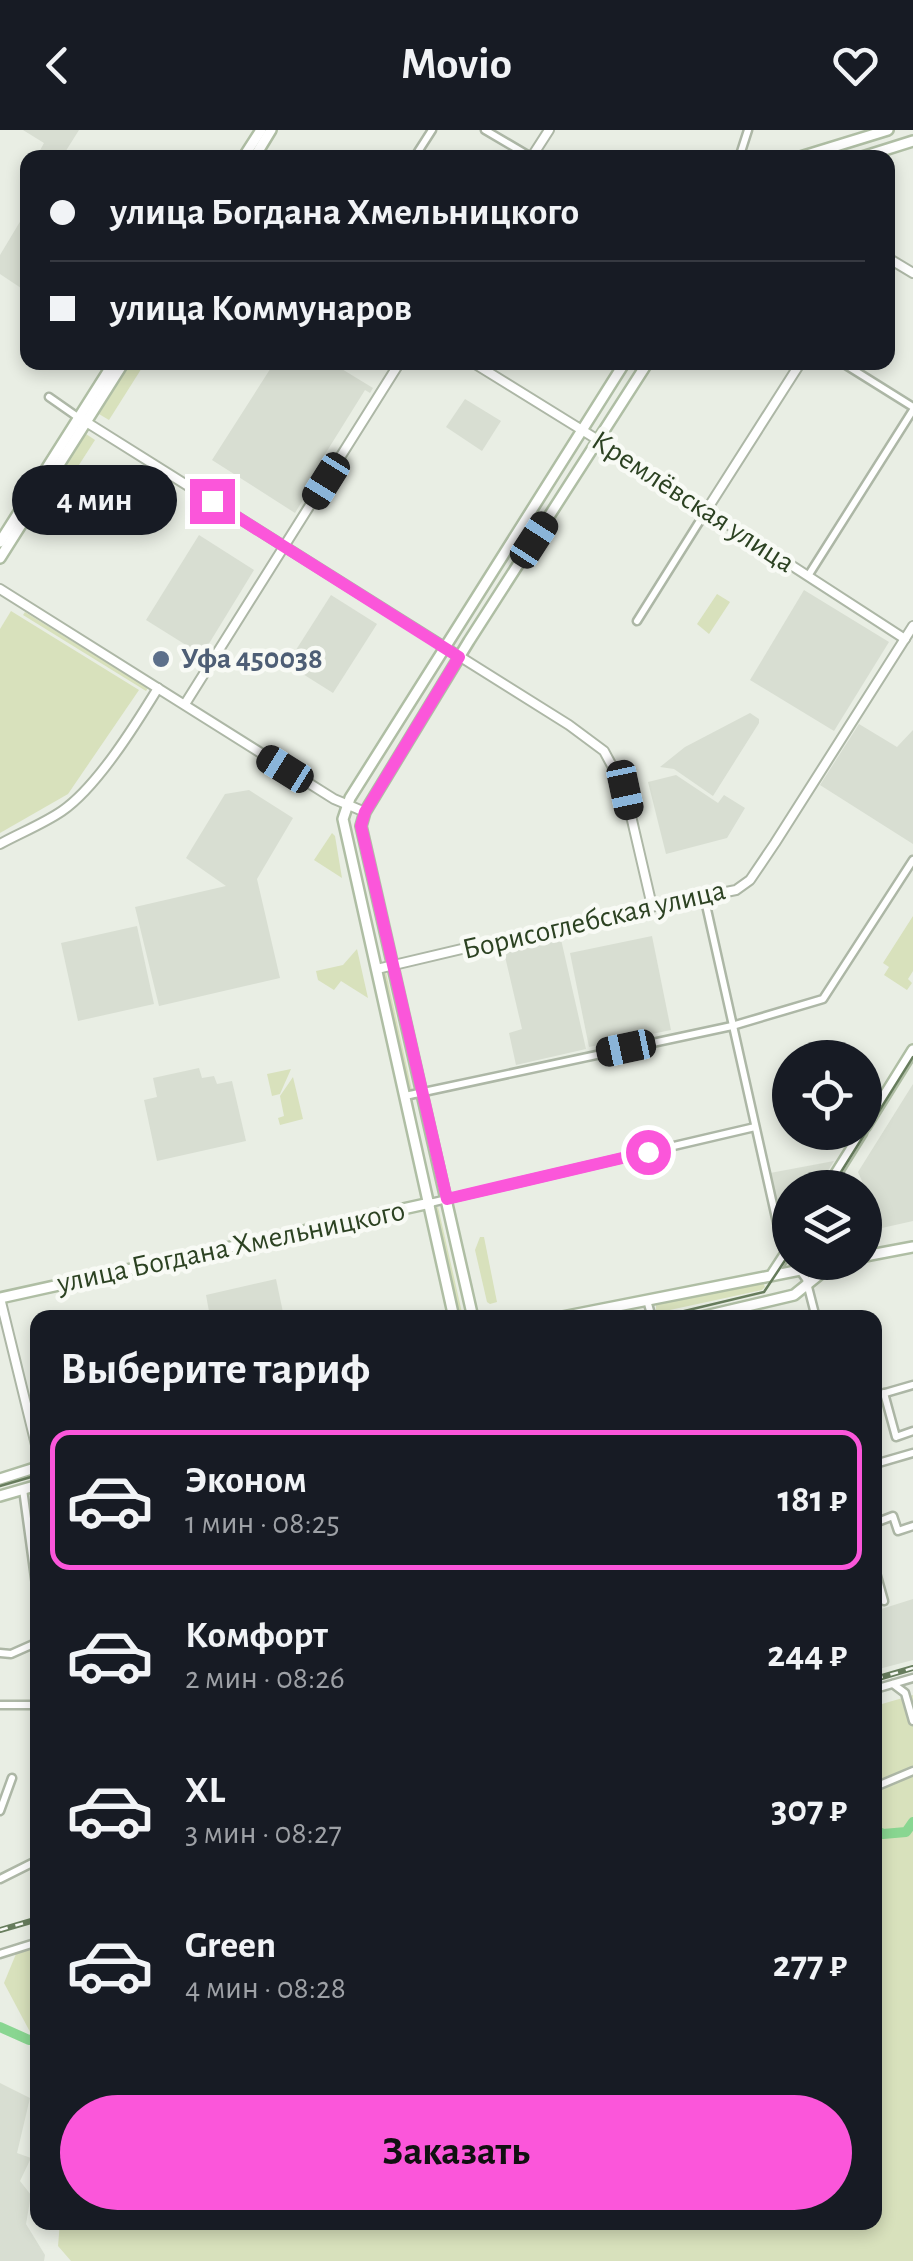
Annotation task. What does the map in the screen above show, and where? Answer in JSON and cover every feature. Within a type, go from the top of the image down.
[{"type":"main road","points":[[822,150],[888,130]]},
{"type":"main road","points":[[884,150],[913,141]]},
{"type":"main road","points":[[0,558],[110,370]]},
{"type":"main road","points":[[0,542],[118,370]]},
{"type":"main road","points":[[452,1310],[344,830],[347,804],[621,370]]},
{"type":"main road","points":[[471,1310],[361,826],[365,812],[459,657],[643,370]]},
{"type":"main road","points":[[882,1100],[913,1050]]},
{"type":"main road","name":"улица Богдана Хмельницкого","points":[[0,1298],[430,1203]]},
{"type":"main road","points":[[882,1253],[913,1247]]},
{"type":"main road","points":[[597,1310],[772,1273]]},
{"type":"main road","points":[[731,1310],[794,1295],[813,1280]]},
{"type":"main road","points":[[0,1479],[30,1470]]},
{"type":"main road","points":[[0,1496],[30,1487]]},
{"type":"street","points":[[486,130],[519,150]]},
{"type":"street","points":[[185,704],[395,370]]},
{"type":"street","name":"Кремлёвская улица","points":[[485,370],[909,642]]},
{"type":"street","points":[[637,621],[796,370]]},
{"type":"street","points":[[808,576],[913,408],[854,370]]},
{"type":"street","points":[[49,397],[569,725],[604,751],[625,790],[652,906]]},
{"type":"street","points":[[0,589],[334,800],[365,812]]},
{"type":"street","name":"Борисоглебская улица","points":[[376,968],[736,890],[750,880],[909,642],[913,626]]},
{"type":"street","points":[[0,844],[62,811],[78,797],[116,751],[158,688]]},
{"type":"street","points":[[406,1096],[732,1026],[823,1000],[913,860]]},
{"type":"street","points":[[704,896],[772,1187]]},
{"type":"street","name":"улица Богдана Хмельницкого","points":[[430,1203],[755,1127]]},
{"type":"street","points":[[806,1280],[814,1310]]},
{"type":"street","points":[[0,1298],[30,1420]]},
{"type":"street","points":[[647,1300],[650,1310]]},
{"type":"street","points":[[882,1394],[913,1385]]},
{"type":"street","points":[[882,1400],[896,1436],[913,1430]]},
{"type":"street","points":[[882,1462],[913,1453]]},
{"type":"street","points":[[19,1490],[30,1541]]},
{"type":"street","points":[[882,1520],[893,1516],[898,1530],[913,1526]]},
{"type":"street","points":[[882,1593],[884,1600]]},
{"type":"street","points":[[0,1653],[30,1646]]},
{"type":"street","points":[[882,1687],[913,1678]]},
{"type":"street","points":[[892,1684],[904,1693],[913,1720]]},
{"type":"street","points":[[0,1706],[30,1705]]},
{"type":"street","points":[[882,1786],[913,1771]]},
{"type":"street","points":[[0,1811],[12,1778]]},
{"type":"street","points":[[0,1879],[30,1864]]},
{"type":"street","points":[[0,1954],[30,1945]]},
{"type":"shaded area","points":[[23,130],[79,130],[66,150],[40,150],[44,143]]},
{"type":"shaded area","points":[[20,222],[20,287],[0,274],[0,255]]},
{"type":"shaded area","points":[[270,370],[343,370],[373,388],[370,393],[365,390],[322,459],[326,462],[295,513],[212,460]]},
{"type":"shaded area","points":[[465,399],[501,421],[482,451],[446,427]]},
{"type":"shaded area","points":[[199,535],[254,570],[202,655],[146,620]]},
{"type":"shaded area","points":[[804,590],[889,642],[834,731],[750,680]]},
{"type":"shaded area","points":[[331,595],[377,624],[333,693],[287,664]]},
{"type":"shaded area","points":[[750,713],[759,723],[713,796],[674,769],[660,767],[685,747]]},
{"type":"shaded area","points":[[859,724],[897,747],[913,730],[913,844],[820,785]]},
{"type":"shaded area","points":[[676,775],[718,803],[724,795],[745,808],[727,838],[666,854],[648,782]]},
{"type":"shaded area","points":[[249,790],[293,818],[257,879],[280,978],[159,1006],[135,907],[226,886],[186,858],[225,794]]},
{"type":"shaded area","points":[[137,926],[154,1004],[78,1021],[61,943]]},
{"type":"shaded area","points":[[560,935],[586,1049],[516,1065],[509,1033],[522,1029],[503,948]]},
{"type":"shaded area","points":[[652,936],[671,1030],[589,1047],[570,953]]},
{"type":"shaded area","points":[[199,1068],[202,1078],[214,1076],[217,1084],[232,1081],[246,1141],[157,1161],[144,1100],[157,1097],[153,1078]]},
{"type":"shaded area","points":[[913,1084],[913,1221],[882,1228],[882,1170],[859,1170],[872,1150],[882,1150],[882,1134]]},
{"type":"shaded area","points":[[834,1161],[828,1170],[786,1170]]},
{"type":"shaded area","points":[[276,1279],[283,1310],[209,1310],[206,1295]]},
{"type":"shaded area","points":[[913,1599],[913,1660],[882,1668],[882,1609]]},
{"type":"shaded area","points":[[0,2083],[30,2098],[17,2153],[30,2158],[20,2181],[30,2194],[26,2224],[45,2255],[44,2261],[0,2261]]},
{"type":"green space","points":[[127,370],[141,370],[109,420],[99,414]]},
{"type":"green space","points":[[86,434],[95,440],[52,507],[44,500]]},
{"type":"green space","points":[[717,594],[730,602],[709,634],[697,624]]},
{"type":"green space","points":[[11,611],[139,690],[68,794],[0,833],[0,629]]},
{"type":"green space","points":[[25,612],[148,688],[146,691],[23,615]]},
{"type":"green space","points":[[332,833],[335,836],[342,878],[314,860]]},
{"type":"green space","points":[[913,916],[913,971],[907,990],[884,975],[889,967],[883,963]]},
{"type":"green space","points":[[357,949],[368,998],[341,981],[334,990],[318,980],[316,971],[343,965]]},
{"type":"green space","points":[[385,968],[412,1090],[407,1088],[381,971]]},
{"type":"green space","points":[[291,1069],[280,1094],[272,1096],[267,1074]]},
{"type":"green space","points":[[293,1077],[303,1119],[280,1125],[278,1118],[284,1116],[280,1096]]},
{"type":"green space","points":[[438,1207],[461,1310],[457,1310],[434,1208]]},
{"type":"green space","points":[[480,1237],[484,1237],[497,1302],[490,1304],[475,1250]]},
{"type":"green space","points":[[762,1280],[765,1287],[670,1310],[656,1310],[656,1303]]},
{"type":"green space","points":[[913,1695],[913,2261],[71,2261],[58,2246],[59,2230],[882,2230],[882,1704]]},
{"type":"green space","points":[[30,1945],[30,2032],[4,1983],[18,1949]]},
{"type":"waterway","points":[[882,1834],[906,1832],[913,1822]]},
{"type":"waterway","points":[[0,2027],[30,2040]]},
{"type":"tram line","points":[[842,1170],[913,1057]]},
{"type":"tram line","points":[[689,1310],[764,1292],[772,1280]]},
{"type":"tram line","points":[[0,1486],[30,1477]]},
{"type":"railway","points":[[882,1677],[913,1668]]},
{"type":"railway","points":[[0,1930],[30,1921]]},
{"type":"place","name":"Уфа 450038","points":[[161,659]]},
{"type":"route","points":[[212,501],[459,657],[365,812],[361,826],[447,1199],[648,1152]]}]
